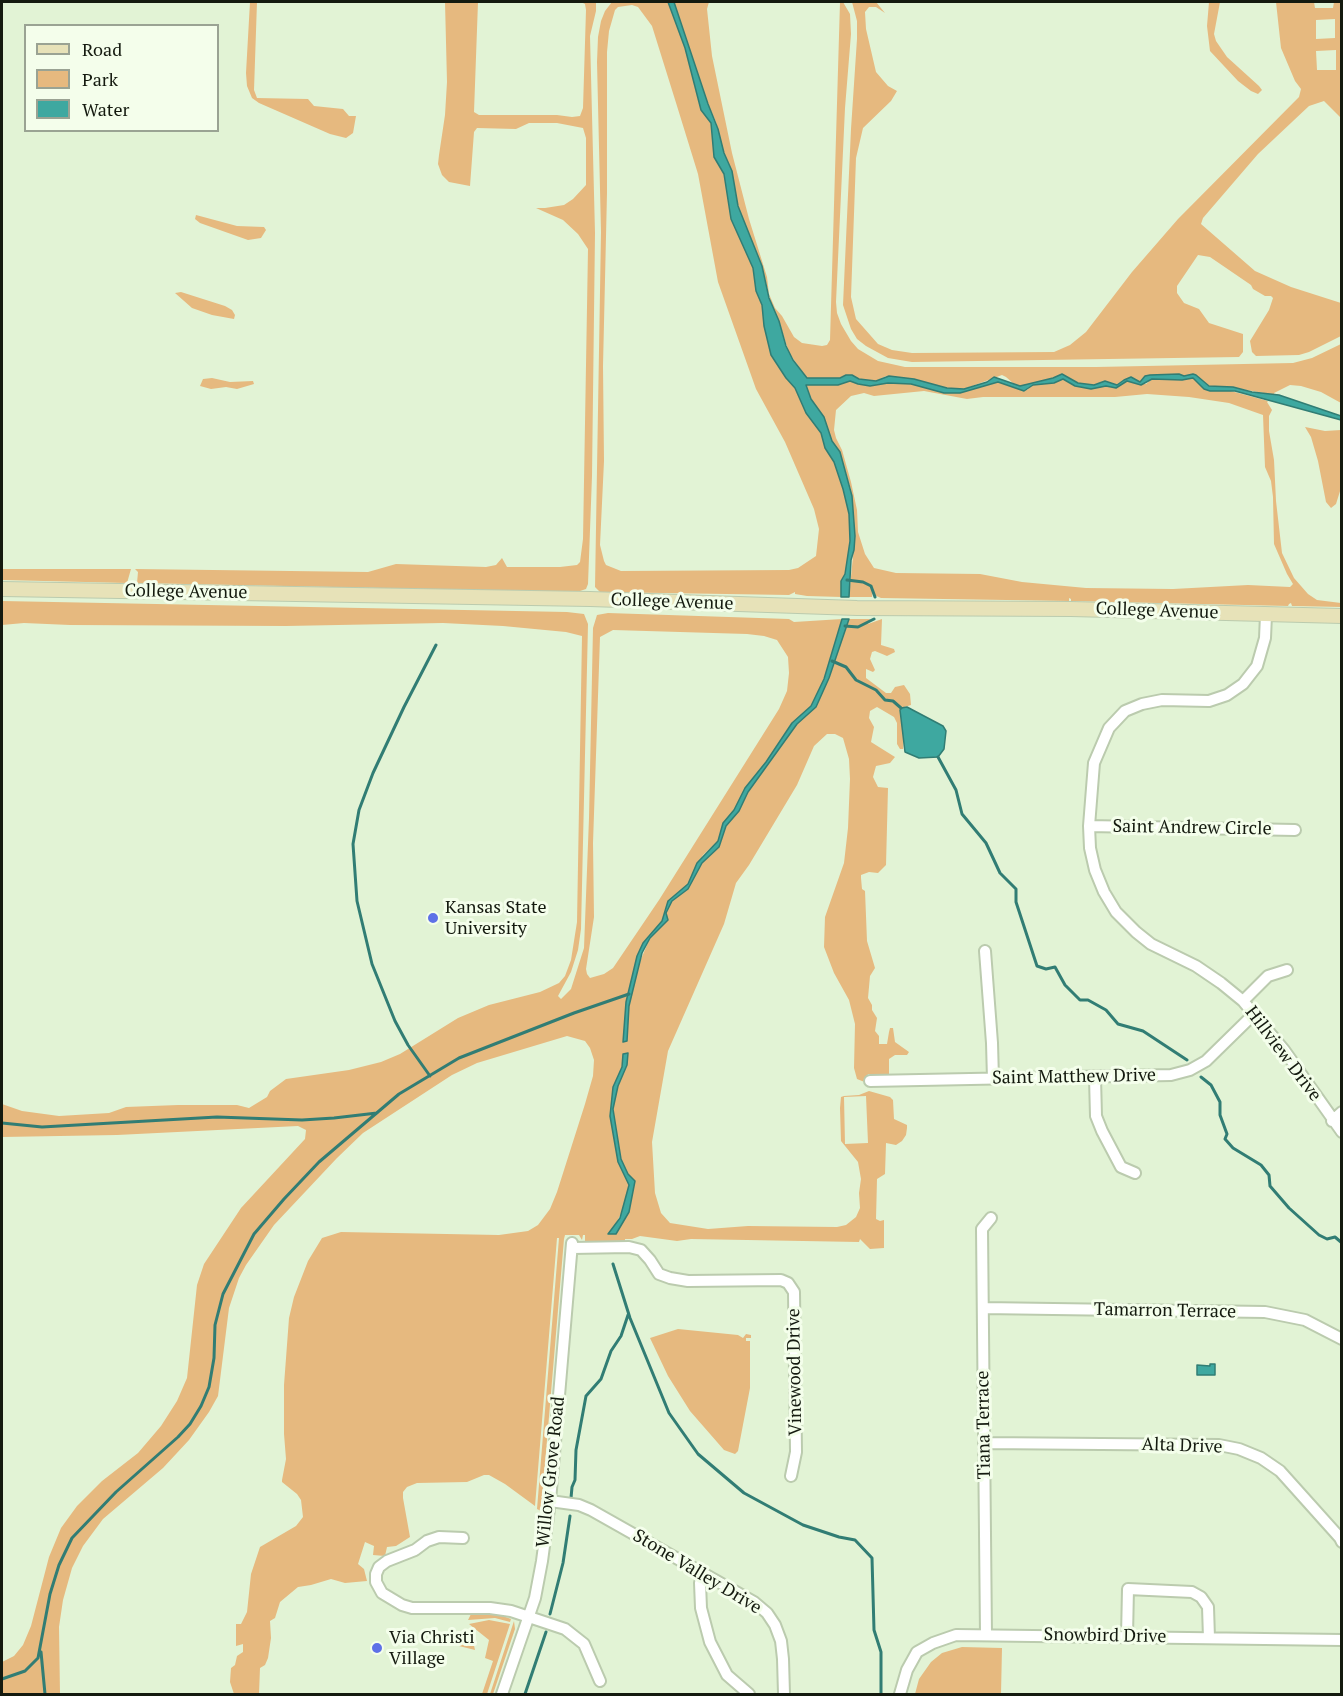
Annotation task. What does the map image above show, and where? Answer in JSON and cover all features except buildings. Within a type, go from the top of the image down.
[{"type":"street","name":"College Avenue","points":[[2,589],[1341,616]]},
{"type":"street","name":"Hillview Drive","points":[[1266,615],[1265,638],[1257,666],[1243,684],[1227,695],[1209,701],[1162,700],[1142,704],[1125,711],[1109,728],[1094,763],[1089,825],[1090,848],[1095,870],[1116,912],[1151,944],[1196,966],[1243,1001],[1284,1050],[1341,1132]]},
{"type":"street","name":"Saint Andrew Circle","points":[[1089,825],[1295,830]]},
{"type":"street","points":[[985,951],[993,1079]]},
{"type":"street","points":[[1243,1001],[1268,975],[1287,970]]},
{"type":"street","name":"Saint Matthew Drive","points":[[870,1080],[1171,1076],[1190,1070],[1206,1061],[1255,1013]]},
{"type":"street","points":[[1095,1078],[1096,1116],[1102,1131],[1121,1167],[1135,1173]]},
{"type":"street","points":[[1332,1120],[1341,1112]]},
{"type":"street","name":"Tiana Terrace","points":[[986,1635],[982,1229],[991,1218]]},
{"type":"street","name":"Vinewood Drive","points":[[572,1246],[629,1247],[641,1250],[651,1260],[659,1274],[670,1278],[688,1281],[781,1280],[788,1283],[794,1292],[796,1418],[796,1452],[791,1476]]},
{"type":"street","name":"Willow Grove Road","points":[[502,1695],[535,1598],[541,1570],[550,1501],[572,1246]]},
{"type":"street","name":"Tamarron Terrace","points":[[983,1308],[1265,1312],[1305,1320],[1341,1339]]},
{"type":"street","name":"Alta Drive","points":[[984,1443],[1219,1445],[1239,1449],[1261,1458],[1281,1471],[1340,1538],[1341,1542]]},
{"type":"street","name":"Stone Valley Drive","points":[[550,1501],[579,1504],[754,1602],[767,1613],[781,1641],[784,1695]]},
{"type":"street","points":[[463,1538],[439,1537],[387,1561],[376,1574],[376,1582],[382,1593],[412,1608],[490,1608],[565,1629],[584,1644],[600,1681]]},
{"type":"street","points":[[703,1572],[700,1583],[700,1601],[710,1642],[727,1674],[749,1695]]},
{"type":"street","points":[[1127,1636],[1128,1589],[1131,1589],[1192,1592],[1201,1597],[1208,1607],[1209,1638]]},
{"type":"street","name":"Snowbird Drive","points":[[900,1695],[907,1670],[917,1653],[933,1643],[956,1635],[1341,1640]]},
{"type":"green space","points":[[250,2],[257,2],[254,90],[257,98],[308,99],[314,106],[343,109],[349,116],[356,116],[353,133],[346,138],[330,134],[252,98],[247,86],[246,73]]},
{"type":"green space","points":[[445,2],[478,2],[474,112],[479,115],[572,117],[580,116],[583,108],[586,10],[585,4],[581,2],[596,2],[590,36],[595,233],[592,476],[586,589],[577,592],[137,583],[138,572],[135,569],[368,572],[396,564],[486,567],[496,565],[502,558],[507,567],[560,567],[577,565],[580,562],[583,539],[588,249],[578,234],[563,220],[536,208],[564,205],[586,185],[586,138],[583,128],[557,123],[529,123],[516,129],[477,128],[474,132],[470,186],[449,182],[442,175],[438,164],[447,82]]},
{"type":"green space","points":[[612,2],[668,2],[685,48],[699,103],[711,123],[714,157],[724,174],[731,219],[753,268],[771,355],[795,388],[806,413],[822,433],[825,448],[834,462],[843,489],[849,514],[850,541],[845,574],[841,581],[841,597],[807,596],[795,594],[795,592],[789,595],[600,592],[595,587],[601,232],[597,62],[598,37],[605,11]],"holes":[[[632,5],[638,7],[652,26],[698,174],[718,282],[756,389],[785,442],[814,509],[819,529],[816,556],[798,568],[789,570],[621,571],[606,565],[604,561],[600,545],[604,461],[607,52],[609,31],[615,10],[618,7]]]},
{"type":"green space","points":[[674,2],[709,2],[707,9],[712,56],[732,153],[767,277],[769,294],[775,308],[794,337],[802,343],[822,346],[827,345],[830,340],[840,2],[843,2],[850,14],[851,34],[845,108],[836,302],[841,324],[858,349],[878,361],[905,367],[1096,367],[1293,363],[1312,358],[1341,344],[1341,403],[1321,392],[1301,386],[1290,385],[1274,393],[1275,395],[1224,386],[1209,386],[1193,374],[1145,376],[1140,382],[1131,377],[1117,385],[1104,381],[1094,385],[1078,383],[1062,374],[1020,386],[1002,375],[964,389],[947,388],[914,379],[886,376],[876,381],[859,379],[852,375],[840,378],[807,378],[789,353],[772,307],[762,266],[738,206],[732,171]]},
{"type":"green space","points":[[852,2],[876,2],[885,13],[876,7],[869,7],[865,12],[866,29],[876,72],[888,86],[897,91],[891,101],[863,128],[856,158],[851,297],[856,319],[878,344],[892,350],[912,353],[1054,352],[1070,345],[1086,332],[1132,272],[1178,219],[1299,97],[1301,89],[1295,81],[1281,48],[1276,2],[1314,2],[1315,8],[1333,8],[1334,2],[1341,2],[1341,118],[1324,101],[1309,106],[1258,154],[1203,218],[1201,224],[1255,271],[1291,287],[1341,303],[1341,336],[1299,355],[1256,356],[1252,352],[1250,341],[1269,310],[1273,298],[1253,289],[1251,285],[1210,257],[1198,255],[1177,286],[1177,293],[1184,303],[1199,309],[1209,323],[1243,334],[1243,352],[1239,357],[912,362],[888,358],[866,346],[857,339],[851,329],[843,305],[857,21]],"holes":[[[1335,19],[1335,38],[1316,39],[1316,20]],[[1336,50],[1336,70],[1317,70],[1316,51]]]},
{"type":"green space","points":[[1209,2],[1220,2],[1214,34],[1216,41],[1227,57],[1259,86],[1262,90],[1258,94],[1238,81],[1210,51],[1207,26]]},
{"type":"green space","points":[[196,215],[237,226],[264,227],[266,230],[261,238],[248,240],[200,223],[195,219]]},
{"type":"green space","points":[[181,292],[225,306],[232,310],[235,315],[234,319],[192,308],[175,293]]},
{"type":"green space","points":[[212,378],[230,382],[253,381],[254,384],[237,389],[226,387],[211,389],[200,386],[203,379]]},
{"type":"green space","points":[[1060,379],[1075,386],[1091,389],[1106,386],[1113,388],[1127,381],[1146,384],[1152,379],[1197,379],[1204,389],[1210,391],[1227,390],[1268,401],[1272,410],[1269,416],[1269,431],[1274,460],[1282,553],[1294,578],[1308,594],[1317,600],[1341,603],[1341,607],[1292,606],[1291,603],[1288,606],[1071,601],[1069,598],[1069,601],[881,598],[874,595],[873,588],[872,597],[849,597],[855,536],[851,490],[840,453],[831,441],[824,417],[811,399],[806,385],[838,385],[850,381],[870,386],[888,383],[911,384],[944,393],[960,393],[998,382],[1027,390],[1033,385],[1053,383]],"holes":[[[924,391],[967,399],[1115,397],[1147,394],[1229,403],[1263,415],[1265,467],[1271,481],[1273,497],[1274,544],[1293,584],[1290,587],[1248,585],[1173,589],[1086,588],[1022,582],[980,574],[896,573],[874,568],[865,554],[858,532],[857,510],[851,482],[834,430],[836,410],[851,396],[864,393],[874,396]]]},
{"type":"green space","points":[[1305,427],[1325,431],[1341,430],[1341,488],[1336,504],[1331,508],[1326,502],[1318,461],[1311,437]]},
{"type":"green space","points":[[2,569],[131,569],[127,583],[2,580]]},
{"type":"green space","points":[[2,601],[584,614],[588,624],[581,929],[578,950],[571,972],[558,996],[561,999],[571,989],[584,948],[593,628],[597,615],[608,613],[789,619],[794,622],[842,619],[824,679],[811,706],[792,723],[745,788],[718,841],[703,855],[688,884],[668,901],[662,921],[643,943],[637,956],[626,1002],[624,1042],[627,1041],[629,1006],[638,966],[650,938],[668,920],[666,913],[672,901],[688,889],[702,863],[719,847],[726,826],[739,811],[748,792],[797,724],[816,706],[829,678],[849,619],[870,619],[868,624],[882,619],[881,645],[894,649],[895,652],[887,656],[872,652],[870,659],[875,670],[873,672],[866,669],[866,678],[886,693],[891,693],[895,687],[904,685],[910,694],[911,705],[900,710],[904,735],[903,749],[900,749],[897,744],[897,723],[894,717],[877,707],[870,711],[869,718],[874,727],[871,742],[895,757],[890,763],[876,766],[873,777],[878,787],[888,788],[886,865],[878,873],[869,872],[861,875],[862,889],[865,891],[867,941],[875,968],[870,976],[868,998],[877,1018],[875,1031],[879,1036],[879,1044],[887,1044],[890,1028],[893,1028],[895,1042],[909,1052],[907,1055],[895,1055],[889,1059],[889,1074],[868,1074],[867,1083],[857,1079],[854,1068],[855,1024],[849,1000],[834,973],[824,947],[825,917],[844,863],[850,779],[849,759],[843,738],[835,734],[827,734],[814,746],[797,785],[736,883],[724,924],[668,1051],[652,1142],[655,1193],[661,1213],[670,1223],[708,1229],[748,1226],[837,1227],[846,1225],[856,1217],[860,1208],[861,1179],[858,1162],[841,1141],[841,1097],[859,1095],[869,1091],[890,1097],[893,1100],[894,1119],[907,1125],[907,1128],[902,1141],[896,1145],[886,1143],[885,1174],[877,1179],[876,1219],[884,1220],[884,1248],[870,1249],[860,1239],[859,1242],[691,1239],[677,1241],[640,1236],[625,1239],[625,1243],[587,1242],[585,1235],[582,1240],[579,1235],[565,1235],[541,1511],[537,1509],[559,1238],[557,1238],[535,1506],[489,1475],[467,1482],[417,1483],[407,1487],[403,1492],[403,1498],[410,1537],[396,1546],[387,1547],[385,1556],[373,1555],[374,1546],[365,1542],[358,1564],[364,1569],[367,1581],[345,1583],[331,1579],[298,1587],[280,1602],[275,1618],[270,1621],[271,1638],[268,1658],[265,1665],[260,1668],[259,1694],[234,1694],[230,1682],[231,1668],[235,1665],[237,1656],[243,1652],[243,1644],[236,1646],[236,1624],[241,1624],[247,1612],[251,1574],[260,1547],[296,1526],[303,1517],[301,1500],[282,1480],[286,1459],[284,1385],[289,1318],[294,1297],[308,1261],[322,1238],[341,1232],[499,1235],[528,1231],[538,1225],[550,1209],[557,1192],[585,1104],[593,1076],[594,1060],[590,1048],[585,1041],[567,1036],[477,1063],[452,1075],[363,1133],[274,1225],[239,1278],[229,1308],[218,1396],[209,1412],[189,1440],[163,1468],[103,1519],[83,1546],[72,1568],[63,1600],[59,1627],[60,1694],[2,1694],[2,1662],[14,1656],[23,1645],[31,1626],[49,1557],[61,1528],[77,1506],[102,1481],[138,1453],[161,1426],[177,1401],[187,1378],[197,1285],[204,1264],[241,1208],[305,1139],[306,1130],[298,1126],[117,1135],[2,1137],[2,1104],[22,1111],[59,1116],[109,1113],[126,1107],[237,1105],[249,1108],[267,1097],[270,1091],[286,1079],[349,1070],[381,1062],[400,1054],[458,1018],[489,1005],[540,992],[559,983],[565,976],[571,960],[577,922],[582,636],[566,632],[503,626],[443,623],[286,626],[24,623],[2,625]],"holes":[[[613,630],[764,636],[777,640],[788,657],[789,673],[787,691],[779,709],[659,900],[613,968],[604,974],[590,978],[586,969],[594,917],[593,843],[600,637]],[[627,1053],[627,1065],[618,1086],[613,1109],[621,1159],[628,1174],[635,1181],[628,1212],[615,1225],[625,1206],[629,1185],[618,1162],[610,1116],[613,1087],[622,1067],[623,1054]],[[866,1096],[868,1143],[845,1144],[844,1097]]]},
{"type":"green space","points":[[678,1329],[738,1335],[743,1338],[746,1334],[751,1335],[751,1338],[746,1338],[746,1341],[750,1341],[750,1388],[738,1451],[735,1454],[724,1450],[690,1411],[668,1376],[650,1338]]},
{"type":"green space","points":[[471,1614],[500,1615],[511,1619],[510,1622],[495,1618],[468,1620]]},
{"type":"green space","points":[[489,1620],[510,1624],[487,1694],[482,1694],[493,1661],[485,1658],[489,1640],[469,1624]]},
{"type":"green space","points":[[514,1621],[515,1629],[493,1694],[490,1694]]},
{"type":"green space","points":[[464,1639],[473,1641],[475,1650],[459,1646]]},
{"type":"green space","points":[[962,1647],[1002,1648],[1001,1694],[915,1694],[919,1679],[931,1662],[942,1653]]},
{"type":"water","points":[[668,2],[674,2],[718,129],[724,153],[732,171],[738,206],[762,266],[769,298],[786,346],[793,360],[807,378],[840,378],[852,375],[859,379],[876,381],[889,376],[914,379],[947,388],[964,389],[987,382],[994,377],[1020,386],[1062,374],[1078,383],[1094,385],[1105,381],[1117,385],[1131,377],[1140,382],[1145,376],[1150,375],[1193,374],[1209,386],[1233,387],[1279,395],[1341,416],[1341,420],[1235,391],[1210,391],[1204,389],[1193,378],[1152,379],[1141,385],[1127,381],[1116,388],[1106,386],[1091,389],[1075,386],[1063,379],[1054,383],[1033,385],[1024,391],[998,382],[960,393],[944,393],[911,384],[888,383],[870,386],[850,381],[838,385],[806,385],[811,399],[824,417],[832,441],[840,452],[852,496],[855,536],[849,597],[841,597],[841,581],[845,574],[850,541],[849,514],[843,489],[821,433],[806,413],[795,388],[771,355],[753,268],[731,219],[724,174],[714,157],[711,123],[701,110],[685,48]]},
{"type":"water","points":[[842,619],[849,619],[829,678],[816,707],[797,724],[748,792],[739,811],[726,826],[719,847],[702,863],[688,889],[672,901],[666,913],[668,920],[650,938],[642,953],[629,1006],[627,1041],[623,1042],[626,1002],[637,956],[643,943],[662,921],[668,901],[688,884],[697,863],[718,841],[723,823],[734,810],[745,788],[792,723],[811,706],[824,679]]},
{"type":"water","points":[[907,707],[943,726],[946,731],[944,749],[938,757],[919,758],[905,752],[900,710]]},
{"type":"water","points":[[628,1053],[627,1065],[618,1086],[613,1109],[621,1159],[628,1174],[635,1181],[629,1212],[616,1234],[608,1234],[620,1218],[629,1185],[618,1162],[610,1116],[613,1087],[622,1067],[623,1054]]},
{"type":"water","points":[[1210,1364],[1215,1364],[1215,1375],[1197,1375],[1197,1365],[1210,1366]]},
{"type":"waterway","points":[[847,580],[863,582],[871,586],[875,597]]},
{"type":"waterway","points":[[845,626],[858,627],[874,619]]},
{"type":"waterway","points":[[430,1076],[408,1045],[395,1021],[372,964],[357,901],[353,844],[359,810],[373,773],[436,645]]},
{"type":"waterway","points":[[832,661],[846,667],[856,680],[876,690],[885,700],[893,701],[901,708]]},
{"type":"waterway","points":[[938,757],[956,790],[962,814],[986,843],[1000,873],[1016,889],[1016,902],[1037,966],[1046,969],[1055,967],[1065,985],[1080,1000],[1088,1000],[1106,1010],[1118,1024],[1143,1031],[1187,1060]]},
{"type":"waterway","points":[[2,1679],[25,1671],[38,1658],[50,1594],[59,1565],[72,1538],[116,1492],[178,1437],[190,1424],[201,1406],[209,1387],[214,1358],[215,1325],[223,1294],[254,1234],[284,1199],[319,1162],[399,1094],[459,1058],[629,994]]},
{"type":"waterway","points":[[1201,1077],[1211,1085],[1220,1102],[1220,1115],[1227,1134],[1225,1139],[1233,1148],[1261,1165],[1269,1175],[1270,1186],[1289,1208],[1319,1235],[1327,1239],[1335,1237],[1342,1243]]},
{"type":"waterway","points":[[2,1123],[42,1127],[217,1117],[302,1120],[377,1113]]},
{"type":"waterway","points":[[613,1264],[630,1318],[669,1413],[698,1454],[744,1493],[803,1525],[855,1540],[872,1558],[874,1630],[881,1652],[881,1694]]},
{"type":"waterway","points":[[571,1498],[575,1480],[576,1450],[586,1396],[601,1379],[628,1315]]},
{"type":"waterway","points":[[550,1614],[563,1563],[570,1516]]},
{"type":"waterway","points":[[525,1694],[546,1632]]},
{"type":"waterway","points":[[41,1652],[45,1694]]},
{"type":"place","name":"Kansas State University","points":[[433,918]]},
{"type":"place","name":"Via Christi Village","points":[[377,1648]]}]
